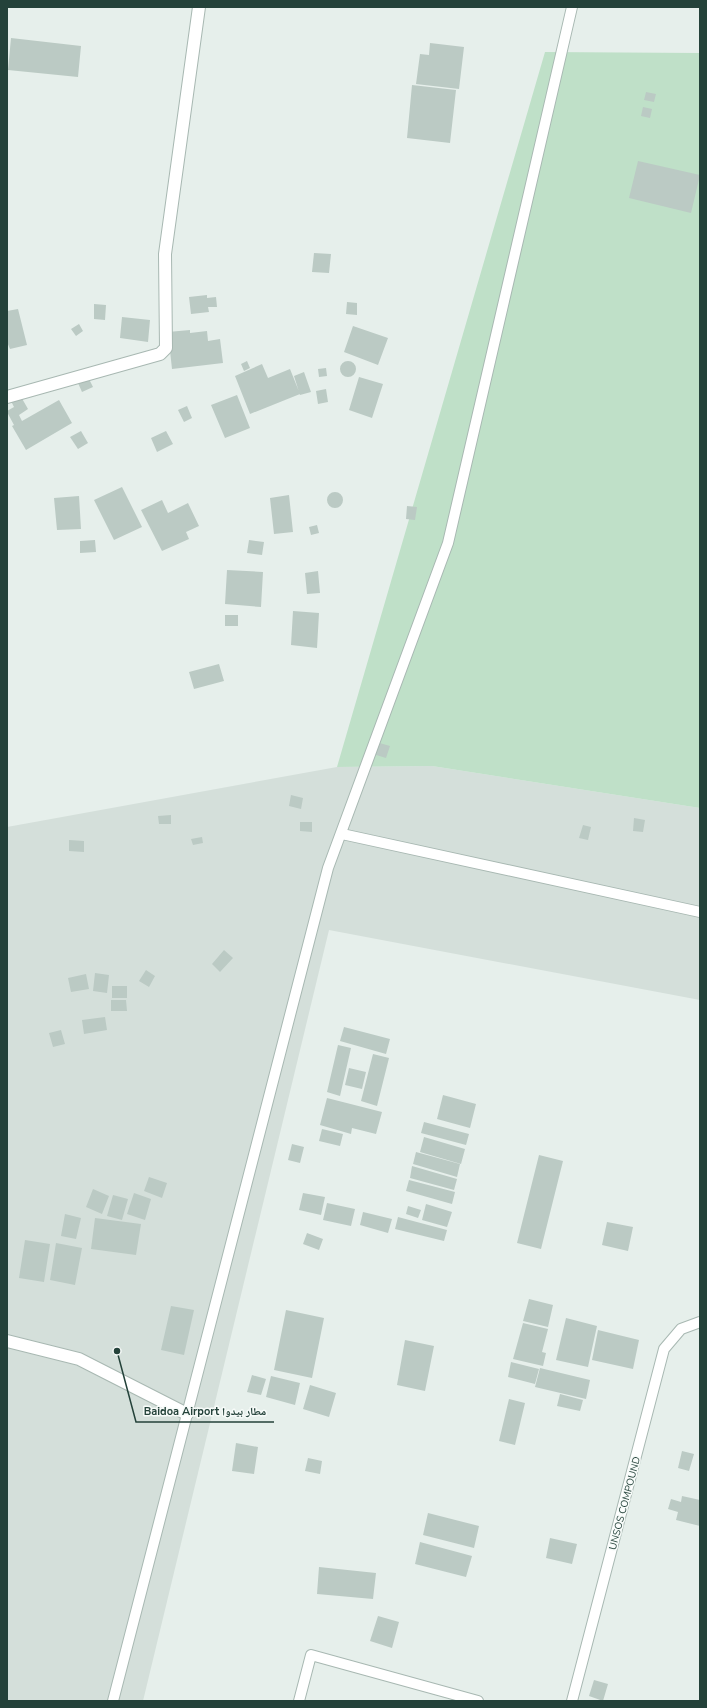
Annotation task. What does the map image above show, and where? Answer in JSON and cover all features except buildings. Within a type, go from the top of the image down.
[{"type":"street","points":[[7,397],[160,354],[166,348],[165,254],[199,7]]},
{"type":"street","points":[[7,1341],[79,1359],[187,1414]]},
{"type":"lane","points":[[113,1701],[328,868],[342,834],[448,543],[572,7]]},
{"type":"lane","points":[[342,834],[700,912]]},
{"type":"lane","name":"UNSOS COMPOUND","points":[[572,1701],[664,1349],[681,1329],[700,1322]]},
{"type":"lane","points":[[299,1701],[311,1655],[478,1701]]},
{"type":"shaded area","points":[[432,766],[700,808],[700,1000],[329,930],[143,1701],[7,1701],[7,827],[337,767]]},
{"type":"green space","points":[[545,52],[700,53],[700,808],[432,766],[337,767]]},
{"type":"place","name":"Baidoa Airport مطار بيدوا","points":[[117,1351]]}]
